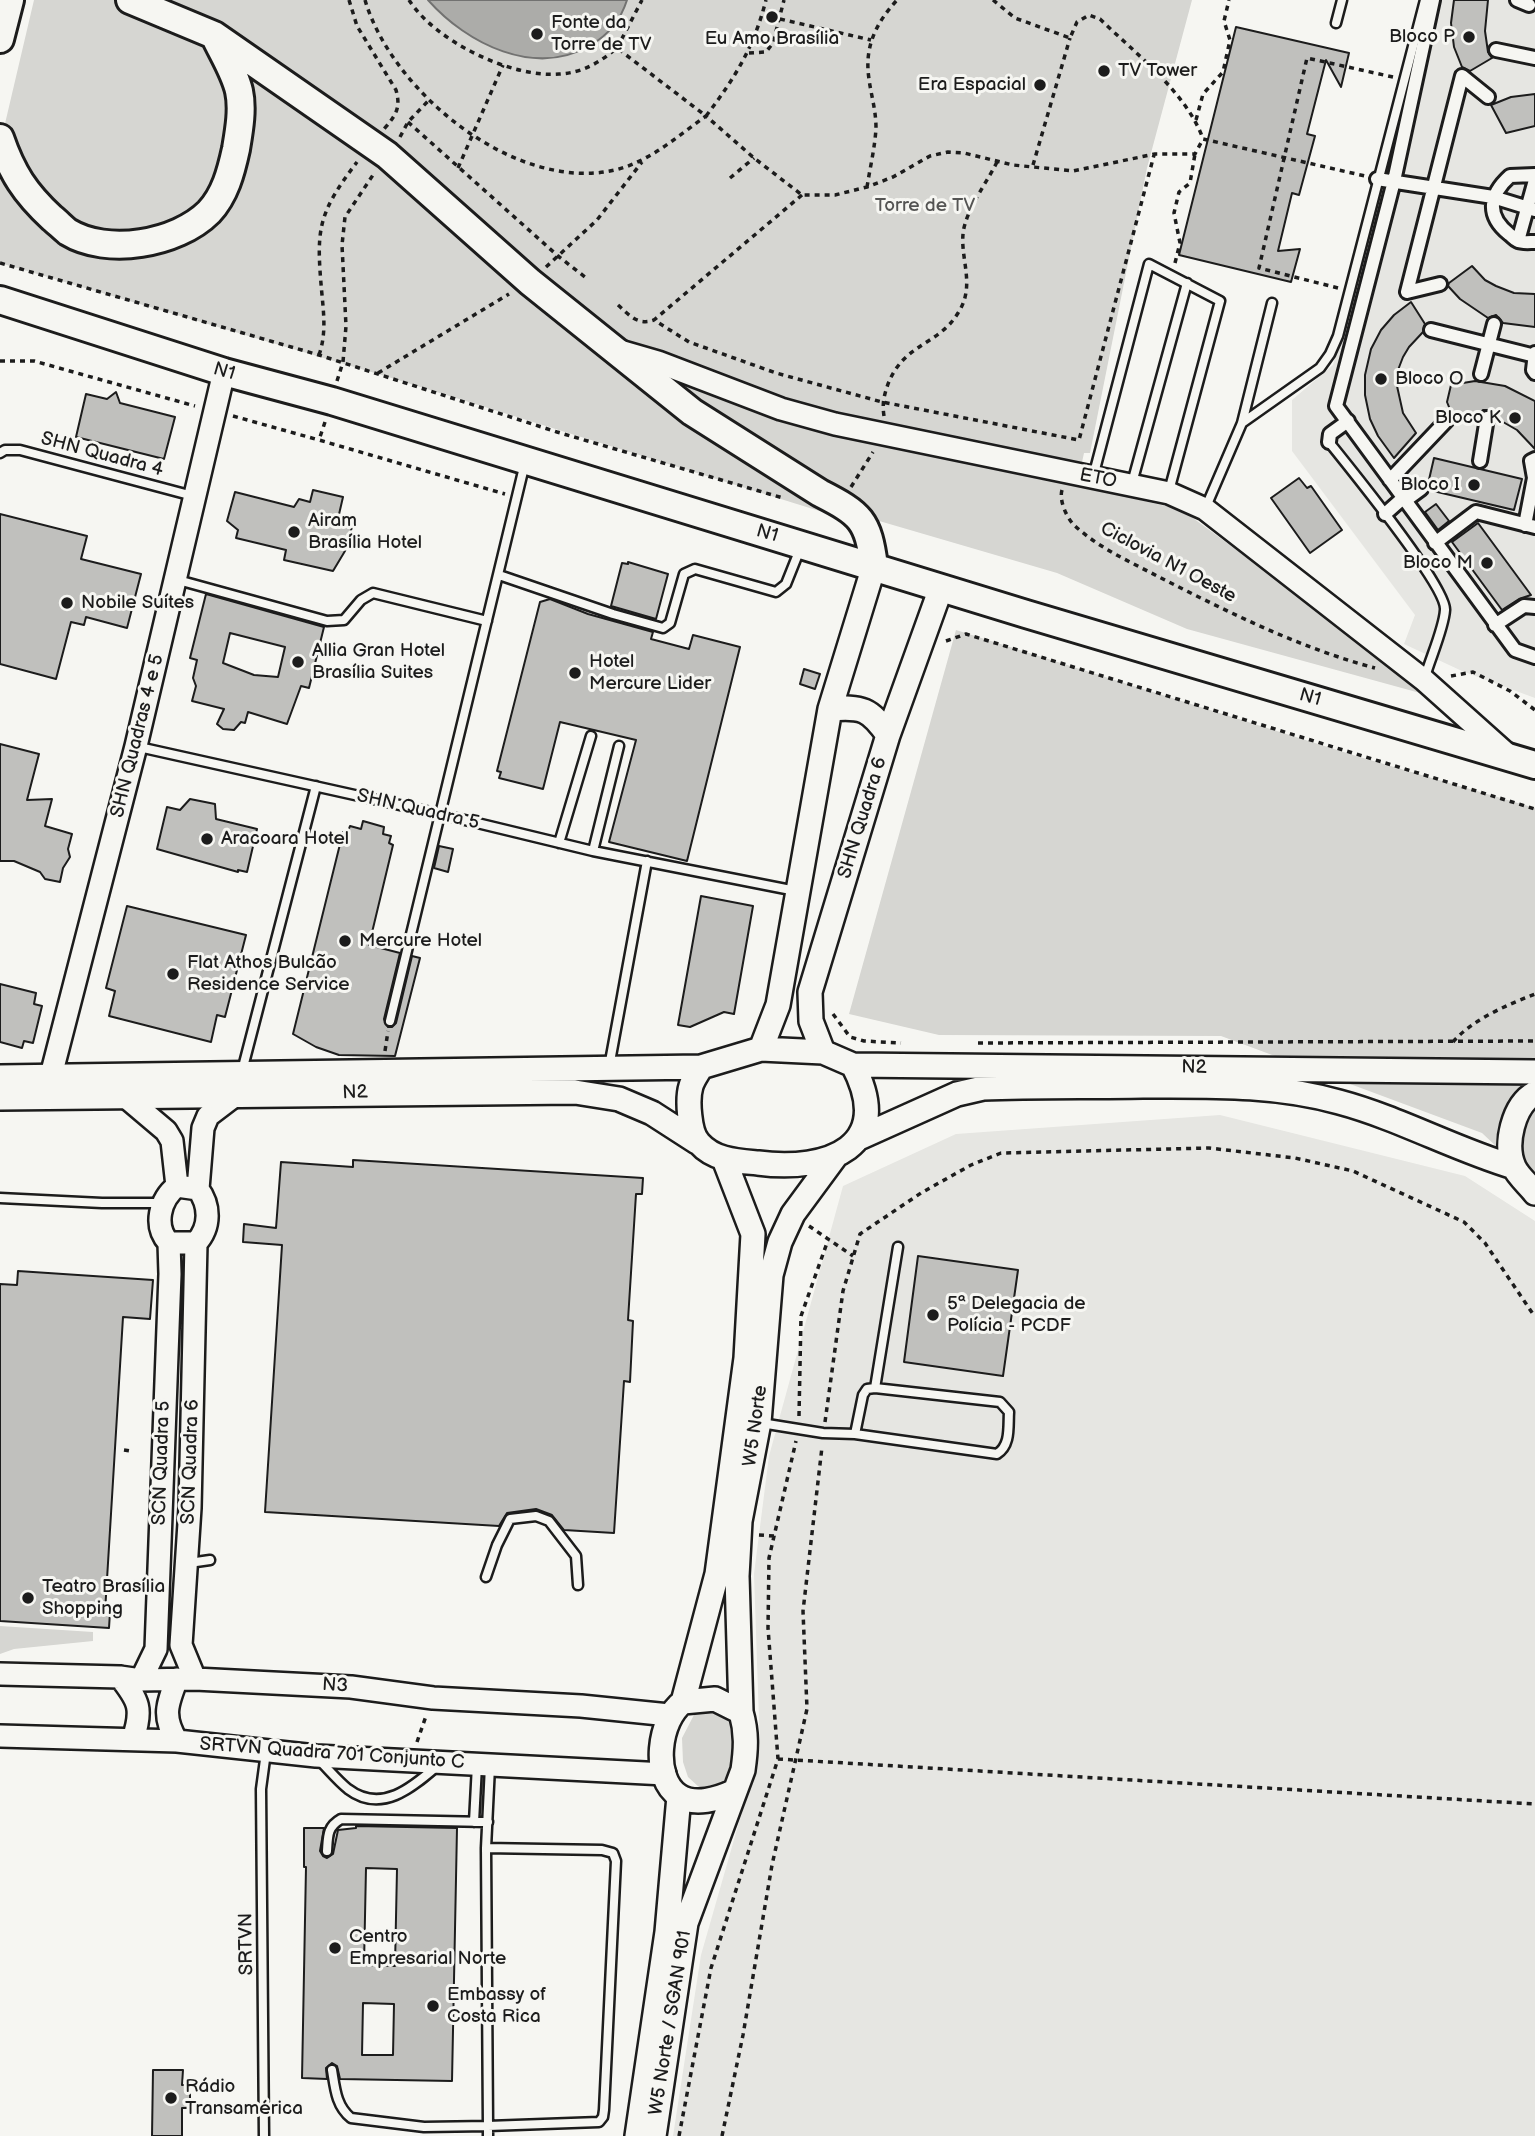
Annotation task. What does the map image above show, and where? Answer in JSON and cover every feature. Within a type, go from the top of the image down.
[{"type":"main road","points":[[0,39],[10,0]]},
{"type":"main road","points":[[130,0],[214,35],[379,149],[530,282],[692,412],[841,504],[864,522],[871,541],[874,566],[830,709],[778,1005],[761,1049]]},
{"type":"main road","points":[[0,138],[10,167],[23,188],[68,232],[92,242],[114,245],[141,243],[190,227],[210,211],[228,183],[240,126],[239,91],[214,35]]},
{"type":"main road","name":"N1","points":[[0,300],[224,372],[332,401],[941,588],[1523,761]]},
{"type":"main road","points":[[0,324],[32,310]]},
{"type":"main road","name":"SHN Quadra 6","points":[[823,1052],[811,1021],[810,992],[888,735],[941,588]]},
{"type":"main road","points":[[830,709],[849,707],[867,711],[888,735]]},
{"type":"main road","points":[[761,1049],[823,1052],[853,1065],[862,1083],[867,1104],[867,1123],[859,1138],[835,1157],[804,1166],[774,1165],[723,1159],[697,1142],[690,1121],[689,1094],[701,1067],[761,1049]]},
{"type":"main road","name":"N2","points":[[853,1065],[1535,1072]]},
{"type":"main road","name":"N2","points":[[0,1098],[48,1087],[241,1073],[701,1067]]},
{"type":"main road","name":"N2","points":[[0,1077],[127,1098],[575,1092],[619,1099],[652,1112],[697,1142]]},
{"type":"main road","name":"N2","points":[[859,1138],[957,1094],[983,1088],[1237,1086],[1288,1091],[1339,1101],[1400,1122],[1478,1156],[1514,1167]]},
{"type":"main road","points":[[1535,1093],[1516,1115],[1510,1140],[1514,1167],[1535,1193]]},
{"type":"main road","name":"W5 Norte","points":[[741,1712],[737,1576],[740,1521],[758,1422],[771,1275],[780,1242],[793,1214],[835,1157]]},
{"type":"main road","name":"W5 Norte","points":[[676,1708],[717,1574],[746,1358],[753,1234],[723,1159]]},
{"type":"main road","points":[[637,2136],[667,1932],[678,1796],[665,1774],[661,1752],[662,1735],[676,1708],[715,1699],[741,1712],[746,1730],[746,1748],[743,1770],[733,1792],[718,1799],[690,1800],[678,1796]]},
{"type":"main road","name":"W5 Norte / SGAN 901","points":[[654,2136],[685,1923],[733,1792]]},
{"type":"street","points":[[1433,0],[1394,181],[1336,406],[1405,499],[1464,592],[1502,619],[1514,650],[1535,656]]},
{"type":"street","points":[[1496,50],[1535,58]]},
{"type":"street","points":[[1440,284],[1408,292],[1462,76],[1488,97]]},
{"type":"street","points":[[1518,241],[1530,209],[1535,177],[1510,176],[1498,186],[1493,197],[1494,213],[1499,226],[1518,241],[1535,242]]},
{"type":"street","points":[[1377,179],[1493,197],[1530,209]]},
{"type":"street","points":[[1481,374],[1494,324]]},
{"type":"street","points":[[1430,330],[1534,355],[1535,373]]},
{"type":"street","name":"ETO","points":[[611,349],[658,362],[781,409],[835,424],[1169,493],[1205,509],[1523,761]]},
{"type":"street","name":"SHN Quadras 4 e 5","points":[[48,1087],[136,747],[224,372]]},
{"type":"street","points":[[1480,461],[1487,418]]},
{"type":"street","points":[[1390,480],[1447,420]]},
{"type":"street","points":[[1329,442],[1330,434],[1348,421]]},
{"type":"street","points":[[1435,543],[1476,512],[1527,520],[1531,461],[1535,459]]},
{"type":"street","points":[[1385,514],[1421,489]]},
{"type":"street","points":[[1502,619],[1524,606],[1535,607]]},
{"type":"street","points":[[198,1189],[177,1186],[166,1194],[160,1222],[162,1237],[169,1243],[196,1243],[202,1236],[207,1222],[206,1200],[198,1189],[203,1128],[208,1116],[233,1097]]},
{"type":"street","points":[[127,1098],[166,1131],[172,1141],[177,1186]]},
{"type":"street","name":"SCN Quadra 5","points":[[130,1678],[156,1649],[169,1243]]},
{"type":"street","name":"SCN Quadra 6","points":[[186,1679],[181,1645],[187,1563],[196,1243]]},
{"type":"street","name":"N3","points":[[0,1674],[351,1687],[433,1698],[676,1708]]},
{"type":"street","points":[[130,1678],[140,1714],[133,1739]]},
{"type":"street","points":[[177,1741],[170,1730],[166,1713],[186,1679]]},
{"type":"street","name":"SRTVN Quadra 701 Conjunto C","points":[[0,1736],[177,1741],[316,1756],[665,1774]]},
{"type":"lane","points":[[1336,23],[1342,0]]},
{"type":"lane","points":[[1242,423],[1320,368],[1338,336],[1425,0]]},
{"type":"lane","points":[[1093,477],[1149,264],[1220,301],[1169,493]]},
{"type":"lane","points":[[1131,485],[1187,284]]},
{"type":"lane","points":[[1205,509],[1242,423],[1272,303]]},
{"type":"lane","points":[[1329,442],[1385,514],[1444,599],[1446,611],[1424,680]]},
{"type":"lane","name":"SHN Quadra 4","points":[[0,453],[5,450],[20,450],[195,497]]},
{"type":"lane","points":[[390,1021],[526,460]]},
{"type":"lane","points":[[499,575],[663,628],[670,623],[684,574],[695,569],[776,592],[786,584],[801,544]]},
{"type":"lane","points":[[175,580],[327,621],[344,620],[361,600],[373,593],[487,621]]},
{"type":"lane","points":[[559,843],[591,736]]},
{"type":"lane","points":[[593,851],[619,746]]},
{"type":"lane","name":"SHN Quadra 5","points":[[136,747],[440,814],[593,851],[798,891]]},
{"type":"lane","points":[[241,1073],[316,786]]},
{"type":"lane","points":[[608,1070],[647,861]]},
{"type":"lane","points":[[0,1198],[162,1203]]},
{"type":"lane","points":[[875,1388],[898,1247]]},
{"type":"lane","points":[[758,1422],[823,1433],[855,1434],[997,1454],[1004,1450],[1007,1443],[1009,1412],[1000,1402],[867,1389],[863,1395],[855,1434]]},
{"type":"lane","points":[[486,1577],[510,1519],[536,1516],[550,1521],[576,1556],[578,1585]]},
{"type":"lane","points":[[187,1563],[210,1560]]},
{"type":"lane","name":"SRTVN","points":[[264,2136],[261,1789],[266,1752]]},
{"type":"lane","points":[[316,1756],[349,1790],[366,1797],[380,1798],[404,1793],[443,1762]]},
{"type":"lane","points":[[474,1822],[484,1766]]},
{"type":"lane","points":[[484,1766],[488,1822],[488,2136]]},
{"type":"lane","points":[[327,1851],[329,1830],[341,1819],[488,1822]]},
{"type":"lane","points":[[332,2070],[337,2100],[351,2118],[424,2127],[599,2122],[603,2117],[616,1861],[613,1853],[602,1850],[486,1848]]},
{"type":"path","points":[[319,440],[343,362],[346,326],[342,265],[345,217],[396,114],[399,102],[387,72],[357,26],[349,0]]},
{"type":"path","points":[[365,0],[371,22],[396,63],[429,100],[474,135],[520,161],[552,170],[584,173],[615,170],[643,160],[706,116],[729,86],[748,53],[759,28],[766,0]]},
{"type":"path","points":[[409,0],[437,30],[466,49],[503,65],[535,74],[559,74],[598,64],[617,48],[642,0]]},
{"type":"path","points":[[748,53],[766,52],[773,43],[784,0]]},
{"type":"path","points":[[867,187],[876,130],[867,55],[881,18],[897,0]]},
{"type":"path","points":[[993,0],[1015,18],[1069,38]]},
{"type":"path","points":[[1196,120],[1203,94],[1223,72],[1230,40],[1224,21],[1228,0]]},
{"type":"path","points":[[1033,165],[1069,38],[1077,22],[1090,15],[1100,19],[1176,94],[1196,120],[1203,139],[1195,154],[1189,183],[1179,192],[1174,213],[1180,243],[1171,275]]},
{"type":"path","points":[[780,19],[871,40]]},
{"type":"path","points":[[617,48],[706,116],[802,195],[835,195],[867,187],[893,177],[930,156],[948,152],[964,153],[997,162],[1073,171],[1155,154],[1195,154]]},
{"type":"path","points":[[1350,291],[1259,268],[1307,58],[1404,79]]},
{"type":"path","points":[[458,169],[503,65]]},
{"type":"path","points":[[319,355],[324,326],[318,256],[322,220],[328,204],[339,186],[429,100]]},
{"type":"path","points":[[408,122],[458,169],[585,277]]},
{"type":"path","points":[[1203,139],[1377,179]]},
{"type":"path","points":[[654,320],[689,342],[776,373],[882,402],[1079,440],[1155,154]]},
{"type":"path","points":[[730,178],[754,158]]},
{"type":"path","points":[[377,373],[530,282],[597,220],[643,160]]},
{"type":"path","points":[[841,504],[880,441],[885,423],[882,402],[893,372],[908,354],[946,327],[959,313],[968,278],[964,225],[997,162]]},
{"type":"path","points":[[618,305],[637,322],[648,323],[654,320],[802,195]]},
{"type":"path","points":[[0,263],[343,362],[557,432],[791,501]]},
{"type":"path","points":[[0,361],[34,361],[517,498]]},
{"type":"path","name":"Ciclovia N1 Oeste","points":[[1066,473],[1060,498],[1071,522],[1099,545],[1219,607],[1338,658],[1387,671]]},
{"type":"path","points":[[917,656],[932,658],[947,640],[966,634],[1535,809]]},
{"type":"path","points":[[1424,680],[1473,672],[1510,691],[1535,710]]},
{"type":"path","points":[[1453,1042],[1463,1031],[1535,994]]},
{"type":"path","points":[[811,1000],[832,1006],[833,1015],[850,1037],[864,1041],[905,1043]]},
{"type":"path","points":[[382,1071],[390,1021]]},
{"type":"path","points":[[973,1043],[1535,1041]]},
{"type":"path","points":[[793,1214],[853,1256]]},
{"type":"path","points":[[124,1450],[131,1451]]},
{"type":"path","points":[[778,1759],[1535,1804]]},
{"type":"shaded area","name":"Fonte da Torre de TV","points":[[428,0],[627,0],[617,20],[597,41],[570,54],[547,58],[525,57],[482,42],[444,16]]},
{"type":"shaded area","points":[[1428,0],[1535,0],[1535,698],[1462,671],[1404,644],[1415,615],[1292,451],[1292,400],[1333,365]]},
{"type":"shaded area","points":[[1220,1115],[1465,1176],[1535,1221],[1535,2136],[673,2136],[701,1955],[760,1749],[754,1574],[769,1456],[843,1186],[956,1134]]},
{"type":"green space","name":"Torre de TV","points":[[34,0],[1192,0],[1147,168],[1090,453],[1084,453],[1077,485],[1182,510],[1398,668],[1420,693],[1187,629],[1057,573],[828,506],[858,523],[385,376],[0,263],[0,145]]},
{"type":"green space","points":[[956,630],[1353,755],[1535,808],[1535,1183],[1482,1133],[1221,1036],[939,1035],[849,1014]]},
{"type":"green space","points":[[0,1626],[93,1632],[93,1641],[14,1649],[0,1654]]},
{"type":"green space","points":[[709,1704],[738,1725],[734,1771],[716,1787],[700,1788],[688,1777],[683,1762],[682,1738],[695,1713]]},
{"type":"building","name":"Bloco P","points":[[1454,0],[1488,0],[1485,31],[1488,52],[1492,58],[1470,71],[1462,67],[1454,47],[1451,23]]},
{"type":"building","points":[[1236,27],[1349,53],[1341,87],[1326,60],[1307,134],[1315,136],[1299,195],[1292,193],[1278,251],[1300,249],[1291,282],[1179,255]]},
{"type":"building","points":[[1535,94],[1535,126],[1506,133],[1491,105],[1511,97]]},
{"type":"building","points":[[1472,266],[1485,280],[1496,286],[1514,293],[1535,294],[1535,327],[1503,323],[1496,315],[1488,318],[1460,299],[1448,286],[1449,283]]},
{"type":"building","name":"Bloco O","points":[[1411,302],[1425,324],[1423,332],[1403,357],[1398,370],[1397,386],[1403,413],[1416,433],[1394,458],[1370,419],[1365,395],[1365,375],[1371,349],[1381,330]]},
{"type":"building","name":"Bloco K","points":[[1475,381],[1505,386],[1535,401],[1535,449],[1517,430],[1496,418],[1489,410],[1483,410],[1479,414],[1454,416],[1447,402],[1451,385]]},
{"type":"building","points":[[116,392],[120,403],[175,417],[164,459],[76,437],[86,394],[107,399]]},
{"type":"building","name":"Bloco I","points":[[1434,458],[1522,479],[1514,510],[1429,490]]},
{"type":"building","points":[[1299,478],[1307,488],[1311,486],[1342,530],[1310,553],[1271,498]]},
{"type":"building","name":"Airam Brasília Hotel","points":[[313,490],[343,497],[337,523],[352,527],[345,551],[333,571],[284,560],[286,550],[236,538],[238,530],[227,521],[235,492],[294,507],[299,499],[310,502]]},
{"type":"building","points":[[1436,504],[1449,521],[1438,530],[1425,512]]},
{"type":"building","name":"Nobile Suítes","points":[[0,514],[87,536],[81,559],[141,574],[127,628],[86,617],[84,625],[71,622],[56,679],[0,664]]},
{"type":"building","name":"Bloco M","points":[[1478,523],[1531,595],[1502,610],[1452,542]]},
{"type":"building","points":[[628,562],[668,574],[656,619],[611,606],[622,563]]},
{"type":"building","name":"Allia Gran Hotel Brasília Suites","points":[[206,594],[324,627],[309,688],[301,686],[287,724],[248,712],[245,723],[241,722],[234,730],[223,729],[217,724],[224,709],[192,701],[196,686],[193,678],[197,660],[190,658]],"holes":[[[230,633],[285,647],[278,677],[254,675],[223,663]]]},
{"type":"building","points":[[550,599],[588,614],[653,632],[651,639],[689,649],[693,635],[740,647],[687,861],[609,842],[636,740],[560,722],[543,789],[499,778],[501,772],[497,771],[540,602]]},
{"type":"building","points":[[804,669],[820,674],[815,689],[800,684]]},
{"type":"building","points":[[0,744],[39,754],[27,800],[52,799],[45,826],[72,834],[68,849],[70,857],[63,868],[60,882],[45,879],[40,872],[14,861],[0,861]]},
{"type":"building","name":"Aracoara Hotel","points":[[190,799],[215,804],[216,819],[257,829],[247,872],[238,872],[157,849],[167,807],[180,810]]},
{"type":"building","name":"Mercure Hotel","points":[[363,821],[384,827],[383,834],[391,836],[389,843],[393,845],[369,945],[400,953],[384,1019],[388,1027],[396,1023],[412,956],[420,958],[395,1056],[339,1055],[316,1047],[293,1034],[343,832],[347,834],[350,826],[361,829]]},
{"type":"building","points":[[439,846],[453,849],[448,872],[434,868]]},
{"type":"building","points":[[701,896],[753,906],[734,1014],[724,1012],[690,1027],[678,1025]]},
{"type":"building","name":"Flat Athos Bulcão Residence Service","points":[[127,906],[246,935],[225,1017],[217,1015],[211,1042],[109,1016],[115,991],[106,988]]},
{"type":"building","points":[[0,984],[36,993],[34,1004],[42,1006],[33,1043],[24,1041],[22,1048],[0,1042]]},
{"type":"building","points":[[353,1160],[643,1178],[642,1194],[636,1194],[628,1320],[633,1321],[630,1382],[624,1381],[614,1533],[564,1530],[552,1515],[536,1509],[507,1513],[499,1526],[265,1512],[282,1245],[243,1242],[244,1224],[276,1228],[281,1162],[353,1167]]},
{"type":"building","name":"5ª Delegacia de Polícia - PCDF","points":[[918,1256],[1018,1270],[1003,1376],[904,1362]]},
{"type":"building","points":[[18,1271],[153,1280],[150,1319],[123,1317],[105,1612],[110,1612],[109,1628],[0,1621],[0,1284],[17,1285]]},
{"type":"building","name":"Centro Empresarial Norte","points":[[304,1828],[324,1828],[320,1851],[327,1858],[333,1854],[338,1830],[457,1828],[452,2081],[340,2079],[337,2066],[332,2063],[326,2068],[327,2079],[302,2078],[306,1867]],"holes":[[[366,1868],[397,1869],[395,1966],[364,1965]],[[363,2003],[394,2004],[393,2055],[362,2055]]]},
{"type":"building","name":"Rádio Transamérica","points":[[153,2070],[183,2070],[182,2085],[190,2085],[190,2108],[182,2108],[182,2136],[152,2136]]},
{"type":"place","name":"Eu Amo Brasília","points":[[772,17]]},
{"type":"place","name":"Fonte da Torre de TV","points":[[537,34]]},
{"type":"place","name":"Bloco P","points":[[1469,37]]},
{"type":"place","name":"TV Tower","points":[[1104,71]]},
{"type":"place","name":"Era Espacial","points":[[1040,85]]},
{"type":"place","name":"Bloco O","points":[[1381,379]]},
{"type":"place","name":"Bloco K","points":[[1515,418]]},
{"type":"place","name":"Bloco I","points":[[1474,485]]},
{"type":"place","name":"Airam Brasília Hotel","points":[[294,532]]},
{"type":"place","name":"Bloco M","points":[[1487,563]]},
{"type":"place","name":"Nobile Suítes","points":[[67,603]]},
{"type":"place","name":"Allia Gran Hotel Brasília Suites","points":[[298,662]]},
{"type":"place","name":"Hotel Mercure Lider","points":[[575,673]]},
{"type":"place","name":"Aracoara Hotel","points":[[207,839]]},
{"type":"place","name":"Mercure Hotel","points":[[345,941]]},
{"type":"place","name":"Flat Athos Bulcão Residence Service","points":[[173,974]]},
{"type":"place","name":"5ª Delegacia de Polícia - PCDF","points":[[933,1315]]},
{"type":"place","name":"Teatro Brasília Shopping","points":[[28,1598]]},
{"type":"place","name":"Centro Empresarial Norte","points":[[335,1948]]},
{"type":"place","name":"Embassy of Costa Rica","points":[[433,2006]]},
{"type":"place","name":"Rádio Transamérica","points":[[171,2098]]}]
